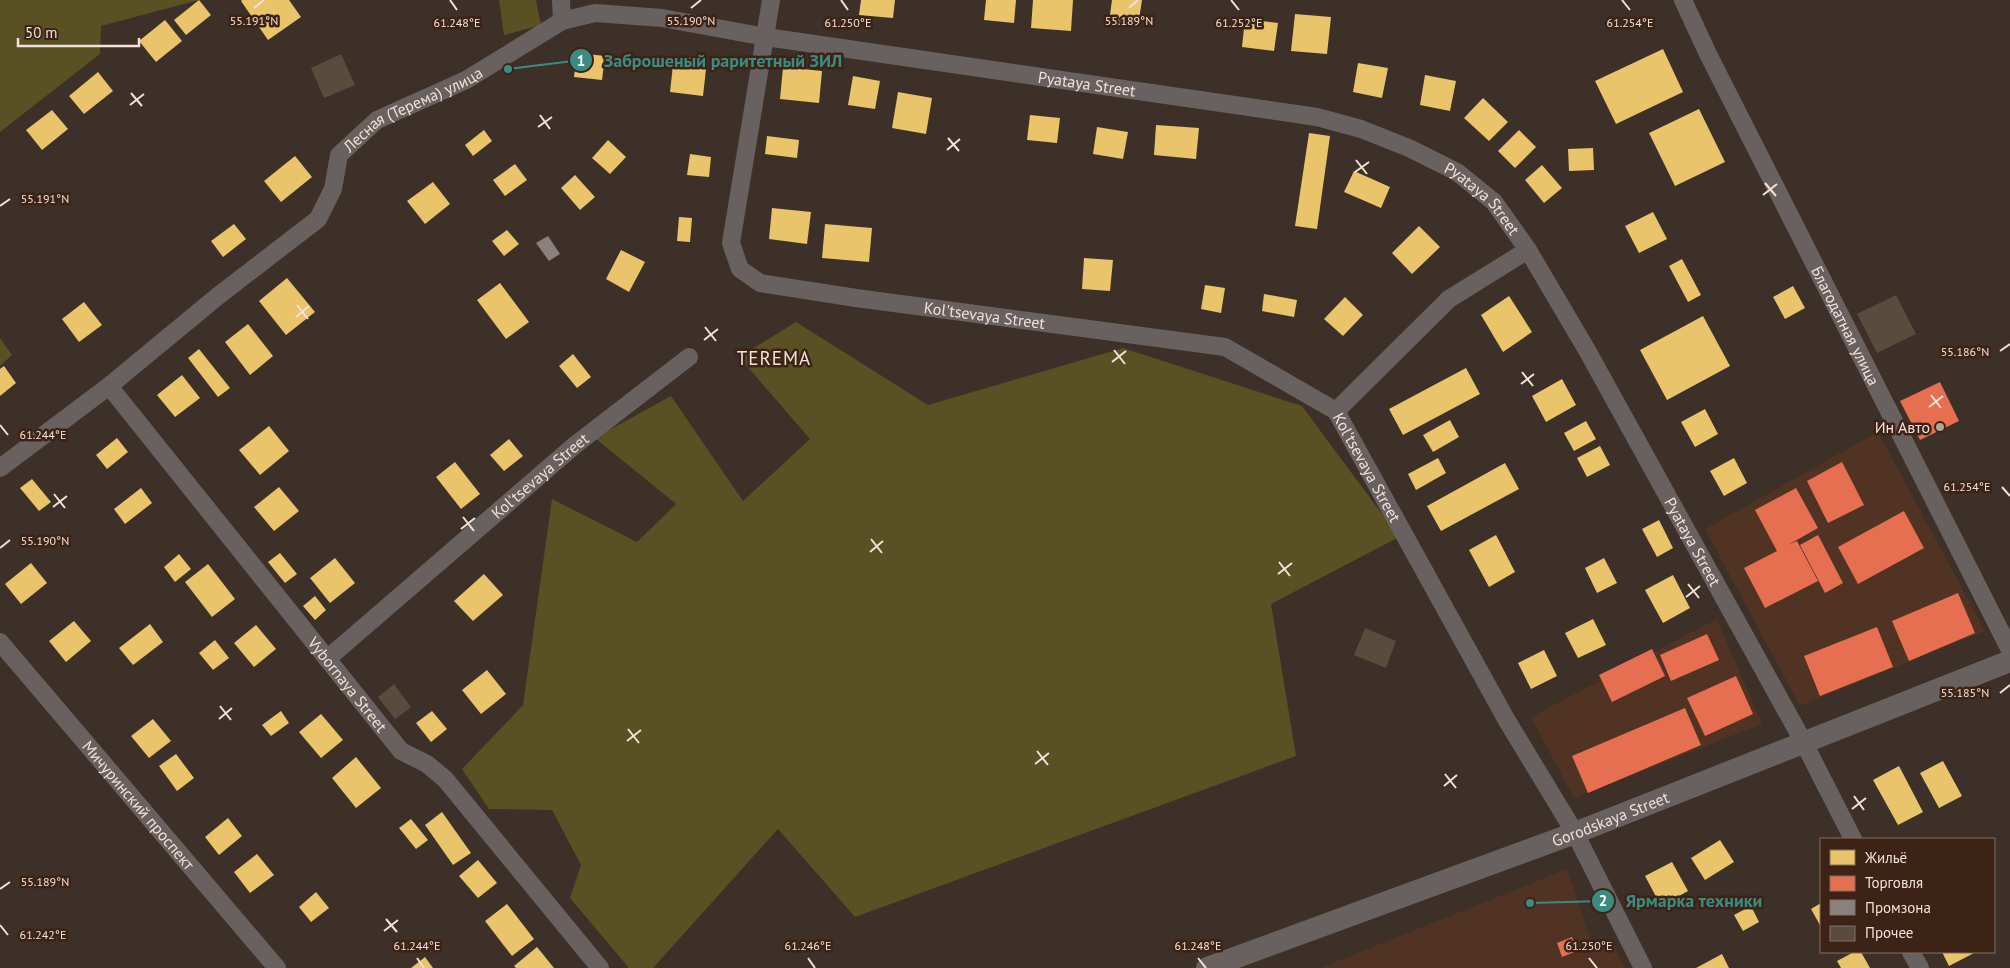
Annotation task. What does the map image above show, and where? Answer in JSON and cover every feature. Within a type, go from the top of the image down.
[{"type":"street","points":[[562,0],[562,22]]},
{"type":"street","points":[[766,37],[771,0]]},
{"type":"street","name":"Благодатная улица","points":[[1683,0],[1708,54],[2010,650]]},
{"type":"street","name":"Лесная (Терема) улица","points":[[0,468],[109,386],[218,296],[318,219],[333,190],[339,155],[377,120],[466,80],[562,22],[595,13],[662,18],[766,37]]},
{"type":"street","name":"Pyataya Street","points":[[766,37],[1317,117],[1362,129],[1409,148],[1457,172],[1494,202],[1528,250],[1588,352],[1804,743],[1852,838]]},
{"type":"street","name":"Kol'tsevaya Street","points":[[766,37],[730,243],[740,269],[760,283],[856,298],[1225,347],[1336,411],[1506,719],[1575,834],[1643,968]]},
{"type":"street","points":[[1336,411],[1449,299],[1528,250]]},
{"type":"street","name":"Kol'tsevaya Street","points":[[327,659],[575,445],[690,357]]},
{"type":"street","name":"Vybornaya Street","points":[[109,386],[401,751],[428,764],[445,778],[600,968]]},
{"type":"street","name":"Мичуринский проспект","points":[[0,642],[278,968]]},
{"type":"street","name":"Gorodskaya Street","points":[[1207,968],[1575,834],[2010,661]]},
{"type":"street","points":[[1912,953],[1920,968]]},
{"type":"shaded area","points":[[0,0],[199,0],[101,26],[100,54],[0,132]]},
{"type":"shaded area","points":[[499,0],[536,0],[541,25],[504,35]]},
{"type":"shaded area","points":[[796,322],[928,405],[1123,348],[1302,406],[1399,537],[1271,604],[1296,756],[855,917],[778,829],[653,968],[629,968],[570,898],[581,865],[552,810],[489,809],[462,769],[523,705],[552,499],[637,542],[676,504],[595,438],[671,396],[743,501],[810,439],[739,357]]},
{"type":"shaded area","points":[[0,338],[12,355],[0,366]]},
{"type":"shaded area","points":[[1878,432],[1985,631],[1800,706],[1705,529]]},
{"type":"shaded area","points":[[1717,619],[1762,724],[1574,798],[1531,717]]},
{"type":"shaded area","points":[[1567,869],[1592,942],[1610,938],[1625,968],[1320,968]]},
{"type":"building: Жильё","points":[[199,0],[211,15],[186,35],[174,20]]},
{"type":"building: Жильё","points":[[242,0],[289,0],[301,17],[268,40]]},
{"type":"building: Жильё","points":[[861,0],[895,0],[893,18],[859,15]]},
{"type":"building: Жильё","points":[[986,0],[1016,0],[1014,23],[984,20]]},
{"type":"building: Жильё","points":[[1033,0],[1073,0],[1071,31],[1031,28]]},
{"type":"building: Жильё","points":[[1112,0],[1142,0],[1138,26],[1109,22]]},
{"type":"building: Жильё","points":[[1295,14],[1331,17],[1327,54],[1291,51]]},
{"type":"building: Жильё","points":[[1245,19],[1278,23],[1274,51],[1242,47]]},
{"type":"building: Жильё","points":[[165,20],[182,41],[156,62],[139,41]]},
{"type":"building: Жильё","points":[[1663,49],[1683,92],[1616,124],[1595,81]]},
{"type":"building: Жильё","points":[[577,53],[605,56],[602,80],[574,77]]},
{"type":"building: Жильё","points":[[674,56],[707,60],[703,96],[670,92]]},
{"type":"building: Жильё","points":[[1358,63],[1388,68],[1382,98],[1353,92]]},
{"type":"building: Жильё","points":[[783,67],[822,71],[819,103],[780,99]]},
{"type":"building: Жильё","points":[[98,72],[113,91],[84,114],[69,96]]},
{"type":"building: Жильё","points":[[1425,75],[1456,81],[1450,111],[1420,105]]},
{"type":"building: Жильё","points":[[853,76],[880,81],[875,109],[848,105]]},
{"type":"building: Жильё","points":[[898,92],[932,98],[926,134],[892,128]]},
{"type":"building: Жильё","points":[[1483,98],[1508,122],[1489,141],[1464,118]]},
{"type":"building: Жильё","points":[[1699,109],[1725,162],[1675,186],[1649,133]]},
{"type":"building: Жильё","points":[[52,110],[68,129],[42,150],[26,130]]},
{"type":"building: Жильё","points":[[1030,115],[1060,118],[1057,143],[1027,140]]},
{"type":"building: Жильё","points":[[1156,125],[1199,128],[1196,159],[1154,155]]},
{"type":"building: Жильё","points":[[1097,127],[1128,132],[1123,159],[1093,154]]},
{"type":"building: Жильё","points":[[484,130],[492,141],[473,156],[465,145]]},
{"type":"building: Жильё","points":[[1519,130],[1536,147],[1515,168],[1498,151]]},
{"type":"building: Жильё","points":[[1309,133],[1330,136],[1317,229],[1295,226]]},
{"type":"building: Жильё","points":[[767,136],[799,140],[797,158],[765,154]]},
{"type":"building: Жильё","points":[[608,140],[626,157],[610,174],[592,158]]},
{"type":"building: Жильё","points":[[1593,148],[1594,170],[1569,171],[1568,149]]},
{"type":"building: Жильё","points":[[690,154],[711,157],[709,177],[687,175]]},
{"type":"building: Жильё","points":[[295,156],[312,177],[281,202],[264,181]]},
{"type":"building: Жильё","points":[[515,164],[527,180],[505,196],[493,180]]},
{"type":"building: Жильё","points":[[1542,165],[1562,188],[1544,203],[1525,180]]},
{"type":"building: Жильё","points":[[1354,171],[1390,187],[1381,208],[1344,192]]},
{"type":"building: Жильё","points":[[575,175],[595,197],[580,210],[561,188]]},
{"type":"building: Жильё","points":[[433,182],[450,204],[425,224],[407,201]]},
{"type":"building: Жильё","points":[[772,208],[811,212],[807,244],[769,239]]},
{"type":"building: Жильё","points":[[1653,212],[1667,239],[1639,253],[1625,226]]},
{"type":"building: Жильё","points":[[679,217],[692,218],[690,242],[677,241]]},
{"type":"building: Жильё","points":[[234,224],[246,239],[223,257],[211,241]]},
{"type":"building: Жильё","points":[[825,224],[872,228],[869,262],[822,258]]},
{"type":"building: Жильё","points":[[1419,226],[1440,247],[1412,274],[1392,253]]},
{"type":"building: Жильё","points":[[507,230],[519,244],[504,256],[492,241]]},
{"type":"building: Жильё","points":[[621,250],[645,262],[629,292],[606,279]]},
{"type":"building: Жильё","points":[[1084,258],[1113,260],[1110,291],[1082,289]]},
{"type":"building: Жильё","points":[[1682,259],[1701,295],[1688,302],[1669,266]]},
{"type":"building: Жильё","points":[[287,278],[315,312],[286,335],[259,301]]},
{"type":"building: Жильё","points":[[500,283],[529,322],[506,339],[477,300]]},
{"type":"building: Жильё","points":[[1205,285],[1225,288],[1221,313],[1201,309]]},
{"type":"building: Жильё","points":[[1793,286],[1805,308],[1785,319],[1773,297]]},
{"type":"building: Жильё","points":[[1264,294],[1297,300],[1294,317],[1262,311]]},
{"type":"building: Жильё","points":[[1509,296],[1532,332],[1503,352],[1481,315]]},
{"type":"building: Жильё","points":[[1345,297],[1363,315],[1343,336],[1324,319]]},
{"type":"building: Жильё","points":[[84,302],[102,325],[79,342],[62,319]]},
{"type":"building: Жильё","points":[[1703,316],[1730,366],[1667,400],[1640,350]]},
{"type":"building: Жильё","points":[[248,324],[273,356],[250,375],[225,342]]},
{"type":"building: Жильё","points":[[199,349],[230,388],[218,397],[188,358]]},
{"type":"building: Жильё","points":[[573,354],[591,377],[577,388],[559,366]]},
{"type":"building: Жильё","points":[[4,366],[16,383],[0,396],[0,369]]},
{"type":"building: Жильё","points":[[1466,368],[1480,394],[1403,435],[1389,409]]},
{"type":"building: Жильё","points":[[182,375],[200,398],[175,417],[157,395]]},
{"type":"building: Жильё","points":[[1562,379],[1576,405],[1546,422],[1532,396]]},
{"type":"building: Жильё","points":[[1705,409],[1718,434],[1695,447],[1681,422]]},
{"type":"building: Жильё","points":[[1450,420],[1459,437],[1433,452],[1423,435]]},
{"type":"building: Жильё","points":[[1586,421],[1596,439],[1574,451],[1564,433]]},
{"type":"building: Жильё","points":[[269,426],[289,451],[260,475],[239,450]]},
{"type":"building: Жильё","points":[[117,438],[128,452],[107,469],[96,455]]},
{"type":"building: Жильё","points":[[509,439],[523,456],[504,471],[490,455]]},
{"type":"building: Жильё","points":[[1600,446],[1610,465],[1587,477],[1577,458]]},
{"type":"building: Жильё","points":[[1438,458],[1446,473],[1416,490],[1408,474]]},
{"type":"building: Жильё","points":[[1734,458],[1747,483],[1724,496],[1710,471]]},
{"type":"building: Жильё","points":[[455,462],[480,494],[461,509],[436,477]]},
{"type":"building: Жильё","points":[[1505,463],[1519,489],[1441,531],[1427,506]]},
{"type":"building: Жильё","points":[[32,479],[51,502],[39,511],[20,488]]},
{"type":"building: Жильё","points":[[279,487],[299,511],[274,531],[254,507]]},
{"type":"building: Жильё","points":[[141,488],[152,503],[125,524],[114,509]]},
{"type":"building: Жильё","points":[[1659,520],[1673,548],[1657,557],[1642,529]]},
{"type":"building: Жильё","points":[[1496,535],[1515,572],[1489,587],[1469,550]]},
{"type":"building: Жильё","points":[[280,553],[297,574],[285,583],[268,562]]},
{"type":"building: Жильё","points":[[179,554],[191,569],[175,582],[164,567]]},
{"type":"building: Жильё","points":[[335,558],[355,583],[330,603],[310,578]]},
{"type":"building: Жильё","points":[[1604,558],[1617,583],[1597,593],[1585,568]]},
{"type":"building: Жильё","points":[[31,563],[47,583],[21,604],[5,584]]},
{"type":"building: Жильё","points":[[208,564],[235,599],[212,617],[185,582]]},
{"type":"building: Жильё","points":[[484,574],[503,595],[473,621],[454,601]]},
{"type":"building: Жильё","points":[[1673,575],[1690,608],[1663,623],[1645,590]]},
{"type":"building: Жильё","points":[[315,596],[326,610],[315,620],[303,606]]},
{"type":"building: Жильё","points":[[1593,619],[1606,645],[1578,658],[1565,633]]},
{"type":"building: Жильё","points":[[74,621],[91,641],[66,662],[49,641]]},
{"type":"building: Жильё","points":[[150,624],[163,642],[133,665],[119,648]]},
{"type":"building: Жильё","points":[[256,625],[276,649],[254,667],[234,643]]},
{"type":"building: Жильё","points":[[215,640],[229,658],[213,670],[199,653]]},
{"type":"building: Жильё","points":[[1544,650],[1557,676],[1531,689],[1518,663]]},
{"type":"building: Жильё","points":[[487,670],[506,694],[481,714],[462,690]]},
{"type":"building: Жильё","points":[[281,711],[289,723],[271,736],[262,725]]},
{"type":"building: Жильё","points":[[432,711],[447,729],[431,742],[416,723]]},
{"type":"building: Жильё","points":[[321,714],[343,740],[321,758],[299,732]]},
{"type":"building: Жильё","points":[[153,719],[171,741],[149,758],[131,736]]},
{"type":"building: Жильё","points":[[176,754],[194,778],[177,791],[159,766]]},
{"type":"building: Жильё","points":[[356,757],[381,788],[356,808],[332,778]]},
{"type":"building: Жильё","points":[[1943,761],[1962,796],[1939,808],[1920,773]]},
{"type":"building: Жильё","points":[[1899,766],[1923,812],[1898,825],[1873,780]]},
{"type":"building: Жильё","points":[[442,812],[471,853],[453,865],[425,825]]},
{"type":"building: Жильё","points":[[228,818],[242,836],[219,855],[205,837]]},
{"type":"building: Жильё","points":[[411,819],[428,840],[416,849],[399,828]]},
{"type":"building: Жильё","points":[[1720,840],[1734,862],[1705,880],[1691,858]]},
{"type":"building: Жильё","points":[[257,854],[274,875],[250,893],[234,872]]},
{"type":"building: Жильё","points":[[478,860],[497,883],[478,898],[459,876]]},
{"type":"building: Жильё","points":[[1672,862],[1688,891],[1661,906],[1645,876]]},
{"type":"building: Жильё","points":[[316,892],[329,908],[311,922],[299,907]]},
{"type":"building: Жильё","points":[[507,904],[534,939],[512,956],[485,921]]},
{"type":"building: Жильё","points":[[1820,904],[1820,925],[1811,909]]},
{"type":"building: Жильё","points":[[1751,906],[1759,922],[1743,931],[1734,915]]},
{"type":"building: Жильё","points":[[537,947],[554,968],[516,968],[514,966]]},
{"type":"building: Жильё","points":[[1852,953],[1862,953],[1870,968],[1841,968],[1837,961]]},
{"type":"building: Жильё","points":[[1942,953],[1974,953],[1949,966]]},
{"type":"building: Жильё","points":[[1722,954],[1729,968],[1696,968]]},
{"type":"building: Жильё","points":[[425,957],[433,968],[411,968]]},
{"type":"building: Торговля","points":[[1940,382],[1959,421],[1920,440],[1900,401]]},
{"type":"building: Торговля","points":[[1842,462],[1864,505],[1828,523],[1807,481]]},
{"type":"building: Торговля","points":[[1796,488],[1818,528],[1788,545],[1797,541],[1818,581],[1765,608],[1744,568],[1777,551],[1755,510]]},
{"type":"building: Торговля","points":[[1904,511],[1924,548],[1858,584],[1838,547]]},
{"type":"building: Торговля","points":[[1818,535],[1843,583],[1825,593],[1800,545]]},
{"type":"building: Торговля","points":[[1958,593],[1975,633],[1909,661],[1892,621]]},
{"type":"building: Торговля","points":[[1877,627],[1893,667],[1820,696],[1804,656]]},
{"type":"building: Торговля","points":[[1707,634],[1719,660],[1671,681],[1660,655]]},
{"type":"building: Торговля","points":[[1652,649],[1665,676],[1612,702],[1599,675]]},
{"type":"building: Торговля","points":[[1736,676],[1753,714],[1705,736],[1687,698]]},
{"type":"building: Торговля","points":[[1685,708],[1701,745],[1588,793],[1572,756]]},
{"type":"building: Торговля","points":[[1572,937],[1577,951],[1562,957],[1557,943]]},
{"type":"building: Промзона","points":[[548,236],[560,254],[549,261],[536,243]]},
{"type":"building: Прочее","points":[[341,54],[355,85],[324,98],[311,68]]},
{"type":"building: Прочее","points":[[1896,295],[1916,334],[1877,353],[1857,314]]},
{"type":"building: Прочее","points":[[1365,628],[1396,641],[1386,668],[1354,655]]},
{"type":"building: Прочее","points":[[394,684],[411,707],[395,719],[378,697]]},
{"type":"place","name":"Заброшеный раритетный ЗИЛ","points":[[508,69]]},
{"type":"place","name":"Ин Авто","points":[[1940,427]]},
{"type":"place","name":"Ярмарка техники","points":[[1530,903]]},
{"type":"district","name":"TEREMA","points":[[774,358]]}]
